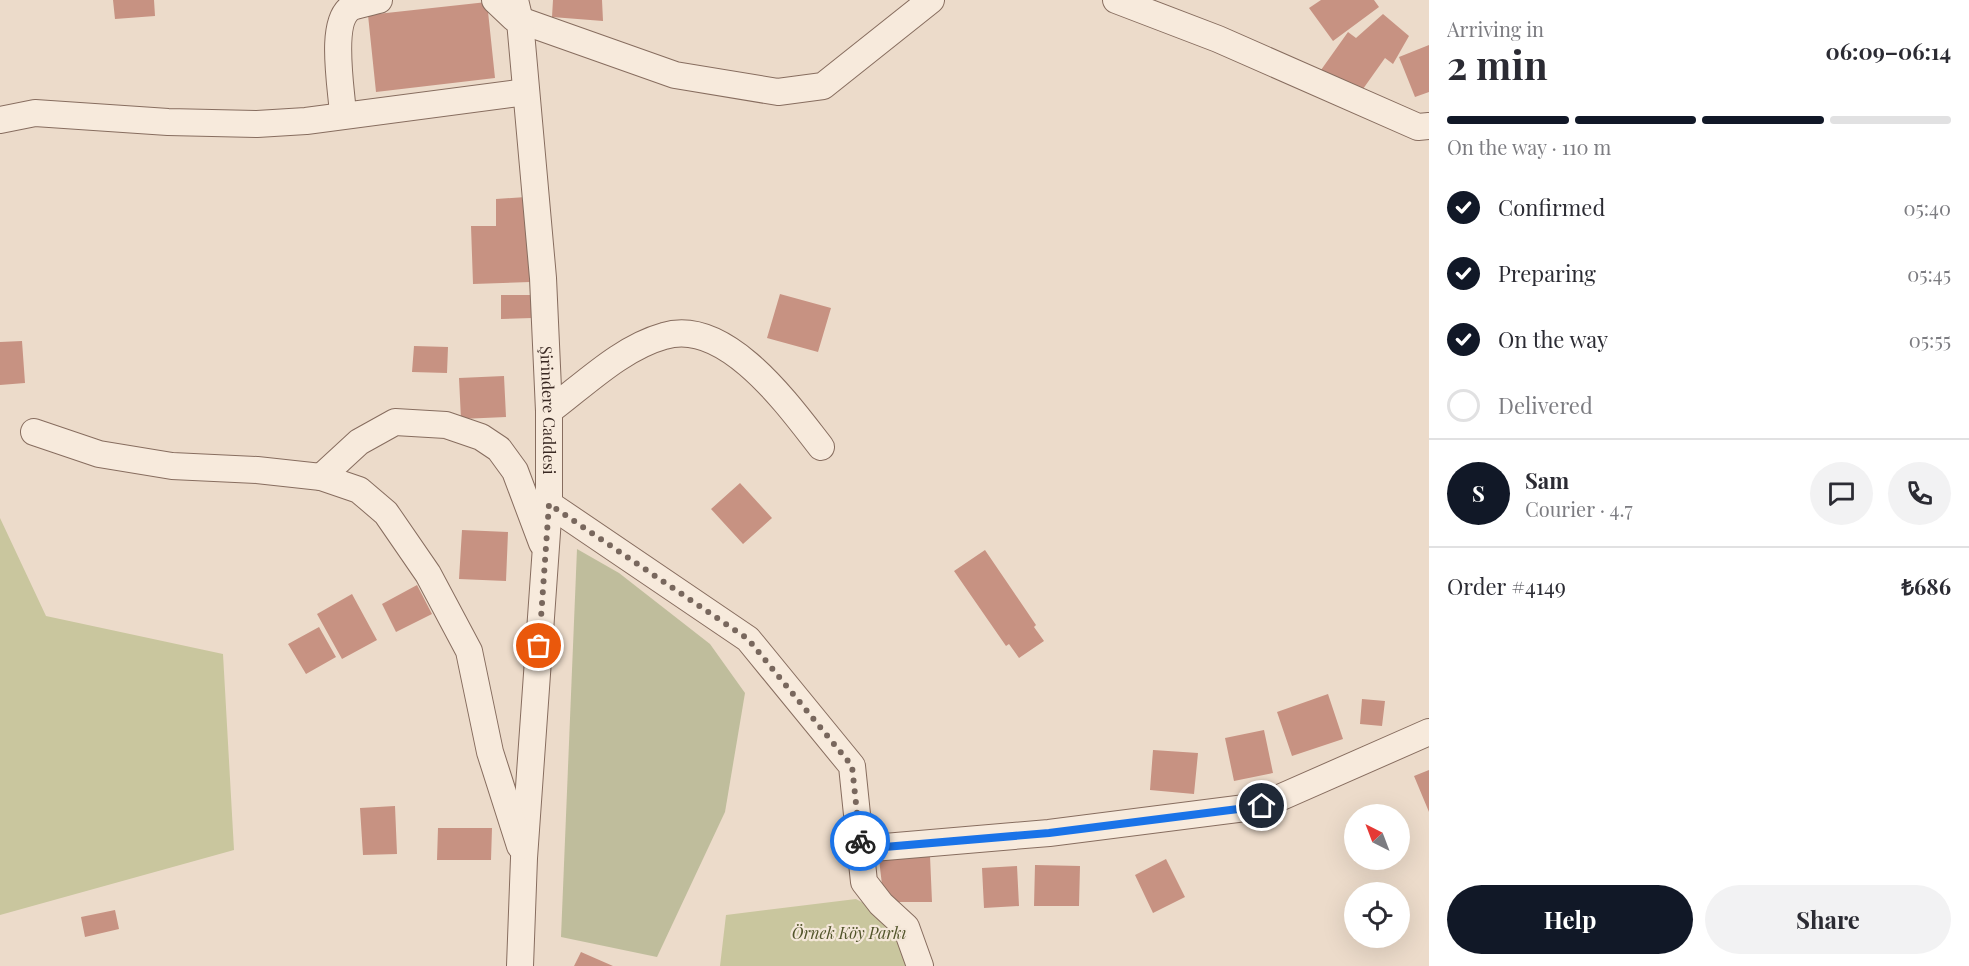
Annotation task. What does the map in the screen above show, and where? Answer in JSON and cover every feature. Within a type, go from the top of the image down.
[{"type":"street","points":[[343,115],[338,28],[346,13],[352,8],[380,0]]},
{"type":"street","points":[[495,0],[508,15],[518,10],[675,75],[778,92],[823,86],[931,0]]},
{"type":"street","points":[[1116,0],[1218,39],[1418,127],[1429,126]]},
{"type":"street","name":"Şirindere Caddesi","points":[[518,10],[543,278],[549,411],[549,504],[524,858],[520,966]]},
{"type":"street","points":[[0,120],[35,112],[168,122],[257,124],[526,92]]},
{"type":"street","points":[[549,411],[627,353],[666,335],[690,335],[716,343],[744,360],[776,389],[821,447]]},
{"type":"street","points":[[321,477],[359,442],[395,422],[446,425],[481,437],[499,449],[515,471],[546,552]]},
{"type":"street","points":[[34,432],[99,454],[172,466],[257,470],[321,477],[360,490],[387,513],[428,574],[469,651],[490,752],[524,858]]},
{"type":"street","points":[[549,504],[748,639],[852,766],[864,882],[881,904],[906,927],[920,966]]},
{"type":"street","points":[[861,849],[1049,833],[1262,806],[1429,732]]},
{"type":"green space","points":[[0,518],[46,616],[223,654],[234,850],[0,915]]},
{"type":"green space","name":"Örnek Köy Parkı","points":[[856,899],[880,912],[901,933],[910,966],[720,966],[726,915]]},
{"type":"shaded area","points":[[577,549],[619,573],[710,644],[745,693],[725,812],[657,957],[561,937]]},
{"type":"building","points":[[113,0],[154,0],[155,16],[115,19]]},
{"type":"building","points":[[553,0],[602,0],[603,21],[552,17]]},
{"type":"building","points":[[1321,0],[1374,0],[1379,7],[1333,41],[1309,8]]},
{"type":"building","points":[[487,2],[495,78],[376,92],[368,15]]},
{"type":"building","points":[[1383,14],[1409,36],[1393,64],[1385,58],[1358,96],[1321,70],[1348,32],[1356,38]]},
{"type":"building","points":[[1429,45],[1429,92],[1415,97],[1399,57]]},
{"type":"building","points":[[526,197],[530,282],[473,284],[471,226],[496,226],[496,199]]},
{"type":"building","points":[[780,294],[831,308],[818,352],[767,338]]},
{"type":"building","points":[[501,295],[532,295],[532,318],[501,319]]},
{"type":"building","points":[[22,341],[25,383],[0,385],[0,342]]},
{"type":"building","points":[[414,346],[448,347],[447,373],[412,372]]},
{"type":"building","points":[[504,376],[506,417],[461,419],[459,378]]},
{"type":"building","points":[[740,483],[772,518],[743,544],[711,509]]},
{"type":"building","points":[[462,530],[508,532],[506,581],[459,579]]},
{"type":"building","points":[[985,550],[1036,625],[1034,627],[1044,641],[1019,658],[1009,644],[1006,646],[954,571]]},
{"type":"building","points":[[417,585],[432,614],[396,632],[382,604]]},
{"type":"building","points":[[352,594],[377,640],[342,659],[317,614]]},
{"type":"building","points":[[319,627],[336,657],[306,674],[288,644]]},
{"type":"building","points":[[1328,694],[1343,739],[1292,756],[1277,712]]},
{"type":"building","points":[[1362,699],[1385,701],[1382,726],[1360,724]]},
{"type":"building","points":[[1264,730],[1273,773],[1234,781],[1225,738]]},
{"type":"building","points":[[1153,750],[1198,753],[1194,794],[1150,790]]},
{"type":"building","points":[[1429,770],[1429,812],[1414,776]]},
{"type":"building","points":[[395,806],[397,854],[363,855],[360,808]]},
{"type":"building","points":[[438,828],[492,828],[491,860],[437,860]]},
{"type":"building","points":[[930,856],[932,902],[884,902],[879,859]]},
{"type":"building","points":[[1166,859],[1185,897],[1153,913],[1135,875]]},
{"type":"building","points":[[1035,865],[1080,866],[1079,906],[1034,906]]},
{"type":"building","points":[[1017,866],[1019,906],[984,908],[982,868]]},
{"type":"building","points":[[115,910],[119,929],[85,937],[81,917]]},
{"type":"building","points":[[581,952],[613,966],[574,966]]},
{"type":"way so far","points":[[539,646],[549,504],[748,639],[852,766],[860,841]]},
{"type":"route","points":[[860,841],[861,849],[1049,833],[1262,806]]}]
